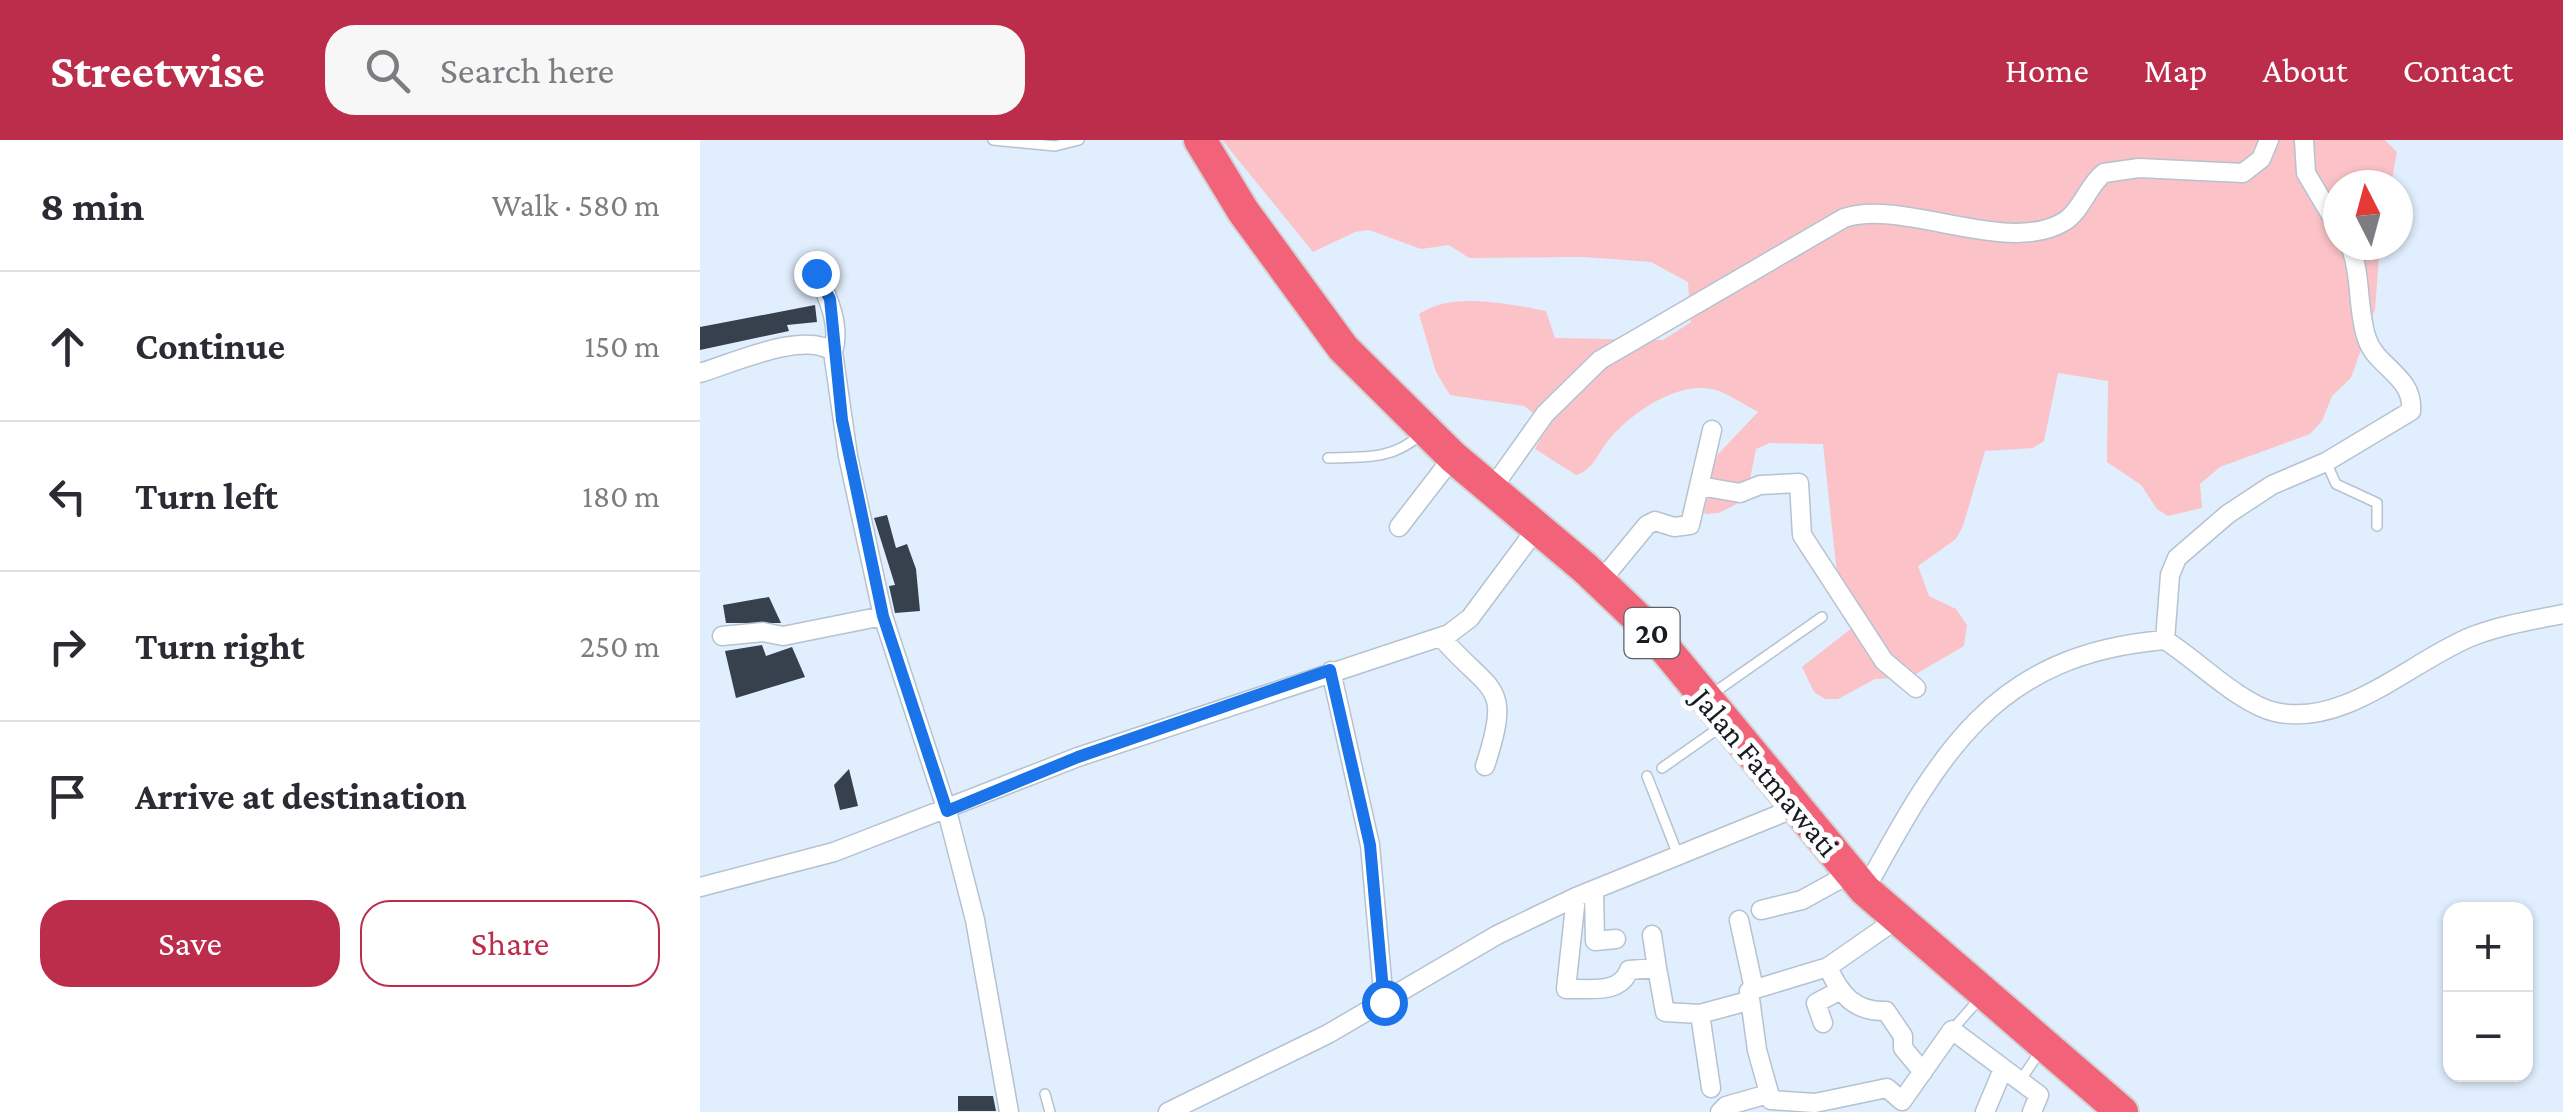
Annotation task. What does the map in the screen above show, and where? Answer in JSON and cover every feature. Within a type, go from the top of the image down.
[{"type":"highway","name":"Jalan Fatmawati","points":[[1200,140],[1243,212],[1343,348],[1453,456],[1648,628],[1858,882],[1983,995],[2122,1112]]},
{"type":"street","points":[[1491,490],[1545,414],[1600,360],[1844,218],[1880,213],[1948,226],[2022,231],[2064,221],[2104,173],[2138,168],[2243,173],[2261,159],[2269,140]]},
{"type":"street","points":[[2304,140],[2306,173],[2323,202]]},
{"type":"street","points":[[2165,640],[2170,575],[2177,558],[2257,494],[2326,462],[2411,411],[2400,376],[2366,338],[2362,290],[2354,260]]},
{"type":"street","points":[[816,273],[830,299],[833,352],[848,456],[883,616],[947,811],[975,920],[1008,1112]]},
{"type":"street","points":[[700,373],[804,342],[822,344],[833,352]]},
{"type":"street","points":[[1600,582],[1647,525],[1655,520],[1674,528],[1690,525],[1712,430]]},
{"type":"street","points":[[1400,527],[1453,456]]},
{"type":"street","points":[[1700,486],[1740,493],[1760,485],[1798,483],[1802,534],[1884,661],[1916,688]]},
{"type":"street","points":[[700,886],[834,852],[1078,757],[1330,670],[1440,638],[1470,618],[1537,528]]},
{"type":"street","points":[[1761,910],[1858,882],[1952,746],[2026,680],[2080,653],[2165,640],[2247,699],[2275,712],[2318,712],[2362,696],[2472,636],[2563,614]]},
{"type":"street","points":[[722,636],[763,632],[784,636],[883,616]]},
{"type":"street","points":[[1440,638],[1494,690],[1500,712],[1485,766]]},
{"type":"street","points":[[1330,670],[1370,845],[1384,1002]]},
{"type":"street","points":[[1168,1112],[1384,1002],[1498,935],[1585,893],[1794,808]]},
{"type":"street","points":[[1585,893],[1595,941],[1616,940]]},
{"type":"street","points":[[1585,893],[1566,989],[1612,988],[1626,979],[1629,970],[1656,968]]},
{"type":"street","points":[[1652,935],[1665,1012],[1700,1014],[1828,968],[1897,919]]},
{"type":"street","points":[[1738,920],[1768,1094],[1776,1102],[1816,1103],[1887,1088],[1902,1102],[1952,1030],[2039,1095],[2032,1112]]},
{"type":"street","points":[[1828,968],[1839,992],[1865,1012],[1886,1012],[1903,1036],[1903,1048],[1922,1072]]},
{"type":"street","points":[[1824,1023],[1816,1002],[1839,992]]},
{"type":"street","points":[[1700,1014],[1711,1088]]},
{"type":"street","points":[[1986,1112],[2003,1068]]},
{"type":"street","points":[[1720,1112],[1726,1106],[1768,1094]]},
{"type":"lane","points":[[993,140],[1055,146],[1079,140]]},
{"type":"lane","points":[[1328,458],[1385,457],[1403,450],[1426,430]]},
{"type":"lane","points":[[2326,462],[2336,484],[2377,502],[2377,526]]},
{"type":"lane","points":[[1662,768],[1715,711],[1822,617]]},
{"type":"lane","points":[[1648,776],[1678,855]]},
{"type":"lane","points":[[1952,1030],[1983,995]]},
{"type":"lane","points":[[2020,1081],[2043,1047]]},
{"type":"lane","points":[[1045,1094],[1050,1112]]},
{"type":"shaded area","points":[[1222,140],[2385,140],[2397,152],[2394,170],[2323,170],[2323,260],[2379,260],[2375,309],[2351,378],[2332,396],[2322,421],[2310,434],[2220,467],[2200,484],[2202,508],[2168,516],[2157,509],[2141,485],[2107,462],[2108,381],[2058,373],[2044,441],[2033,448],[1985,451],[1956,539],[1918,566],[1929,596],[1956,609],[1967,625],[1964,646],[1911,677],[1875,679],[1838,699],[1825,699],[1814,692],[1802,667],[1857,624],[1837,574],[1823,444],[1770,443],[1756,449],[1746,499],[1719,513],[1705,514],[1698,484],[1705,468],[1758,412],[1716,390],[1701,388],[1671,394],[1641,410],[1607,442],[1591,466],[1576,475],[1535,449],[1548,424],[1524,406],[1450,395],[1436,372],[1419,314],[1448,303],[1498,303],[1546,311],[1555,338],[1663,340],[1691,322],[1688,282],[1651,262],[1584,257],[1469,258],[1449,245],[1421,249],[1369,230],[1355,232],[1313,252]]},
{"type":"building","points":[[815,305],[817,322],[787,325],[789,331],[700,350],[700,327]]},
{"type":"building","points":[[887,515],[896,548],[907,544],[916,569],[920,611],[895,613],[889,586],[895,585],[874,518]]},
{"type":"building","points":[[769,597],[781,623],[726,623],[723,605]]},
{"type":"building","points":[[762,645],[766,656],[792,647],[805,677],[736,698],[725,651]]},
{"type":"building","points":[[849,769],[858,806],[840,810],[834,785]]},
{"type":"building","points":[[958,1096],[993,1096],[996,1111],[958,1111]]},
{"type":"route","points":[[816,273],[830,299],[836,337],[833,352],[848,456],[883,616],[947,811],[1078,757],[1330,670],[1370,845],[1384,1002]]}]
